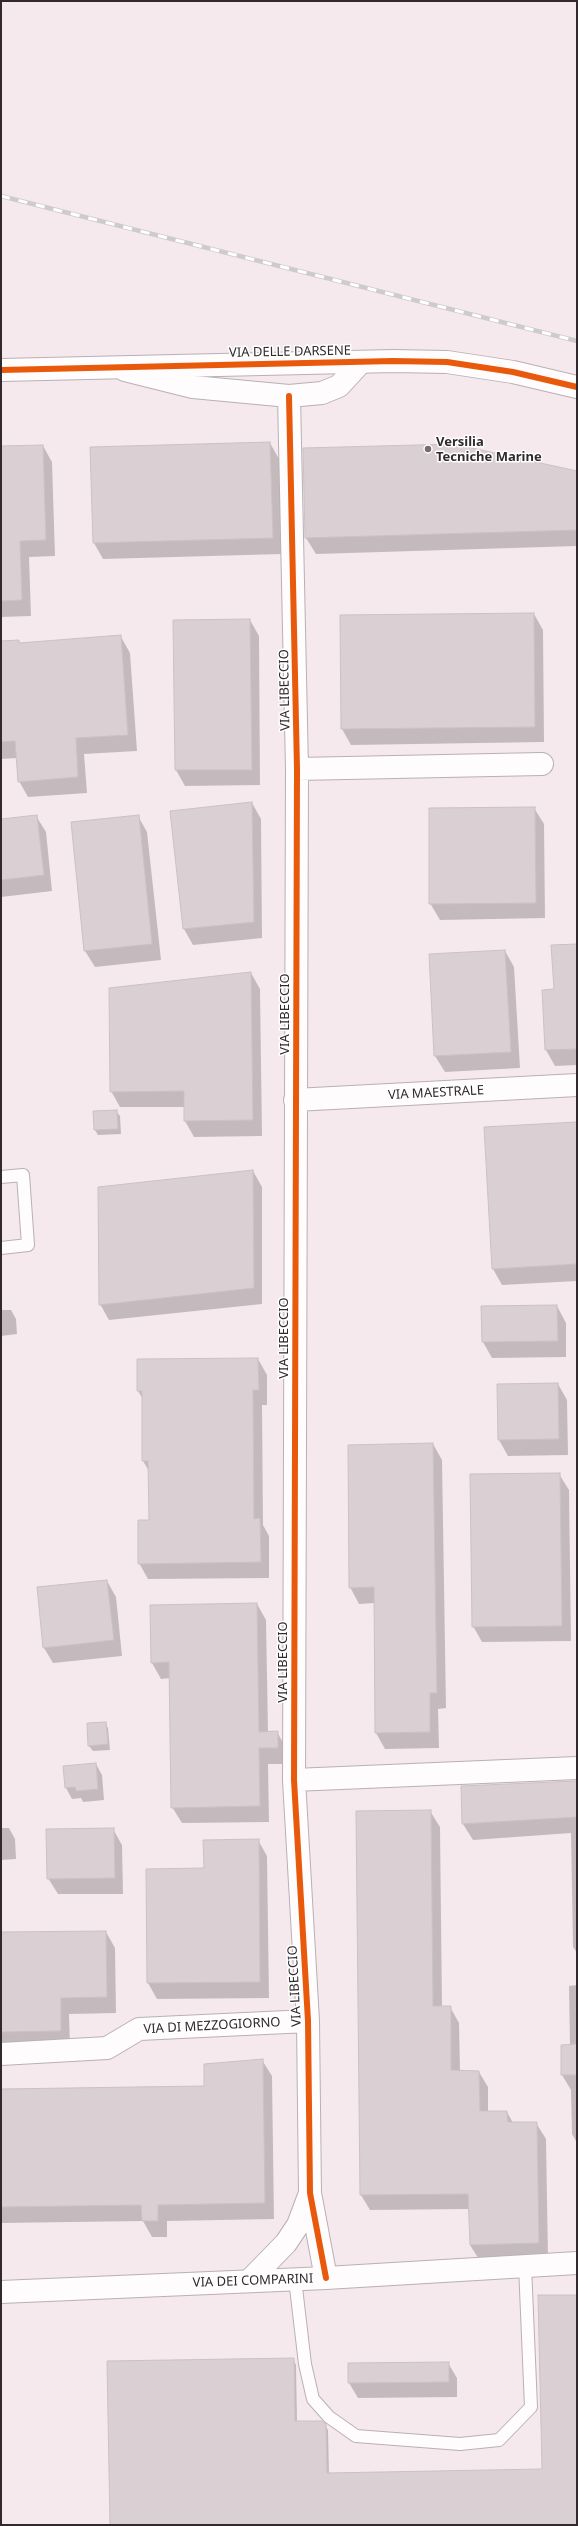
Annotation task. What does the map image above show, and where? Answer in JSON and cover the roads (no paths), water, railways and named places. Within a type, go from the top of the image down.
[{"type":"street","name":"VIA DELLE DARSENE","points":[[1,370],[361,362],[466,364],[513,372],[577,387]]},
{"type":"street","points":[[111,367],[193,387],[290,396],[322,393],[339,386],[361,362]]},
{"type":"street","name":"VIA LIBECCIO","points":[[290,396],[298,770],[295,1100],[294,1780],[308,2021],[310,2193],[326,2278]]},
{"type":"street","points":[[298,770],[542,764]]},
{"type":"street","name":"VIA MAESTRALE","points":[[295,1100],[577,1085]]},
{"type":"street","points":[[294,1780],[577,1768]]},
{"type":"street","name":"VIA DI MEZZOGIORNO","points":[[1,2054],[107,2048],[139,2029],[308,2021]]},
{"type":"street","name":"VIA LIBECCIO","points":[[250,2280],[286,2243],[298,2226],[310,2193]]},
{"type":"street","name":"VIA DEI COMPARINI","points":[[1,2292],[250,2280],[326,2278],[577,2263]]},
{"type":"lane","points":[[1,1178],[23,1175],[28,1245],[1,1248]]},
{"type":"lane","points":[[295,2279],[306,2364],[313,2399],[329,2417],[356,2436],[460,2444],[499,2440],[531,2407],[524,2266]]},
{"type":"railway","points":[[1,196],[577,341]]},
{"type":"place","name":"Versilia Tecniche Marine","points":[[428,449]]}]
